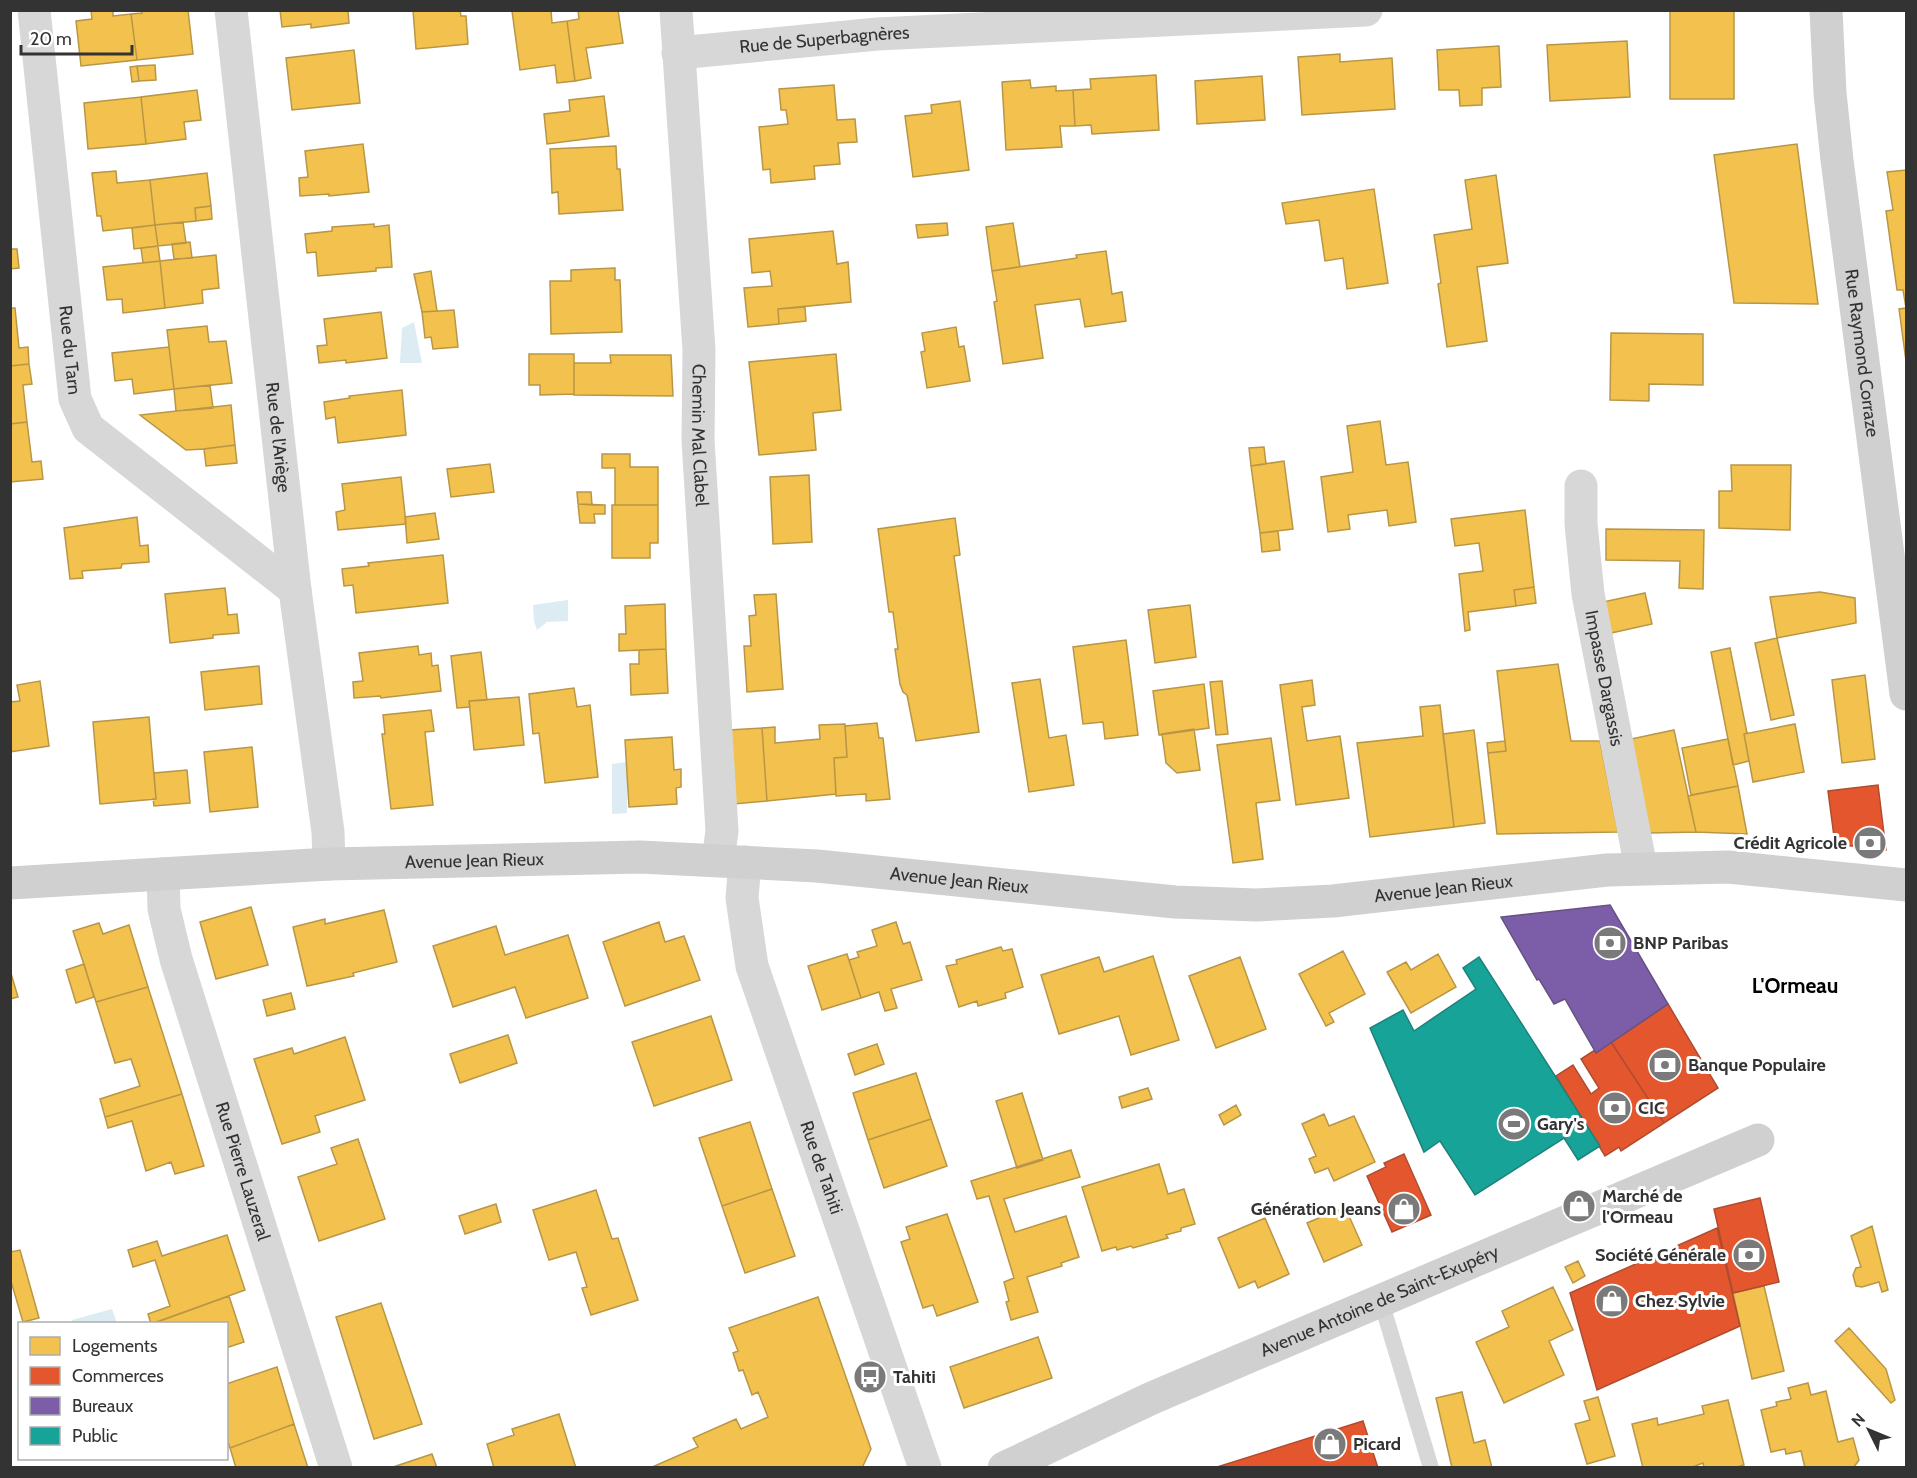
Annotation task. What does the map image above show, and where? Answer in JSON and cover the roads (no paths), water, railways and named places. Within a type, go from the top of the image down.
[{"type":"main road","name":"Rue Raymond Corraze","points":[[1826,10],[1830,93],[1837,160],[1906,694]]},
{"type":"main road","name":"Avenue Jean Rieux","points":[[10,883],[329,864],[640,857],[817,866],[1175,902],[1256,905],[1333,901],[1641,868],[1728,867],[1906,885]]},
{"type":"main road","name":"Avenue Antoine de Saint-Exupéry","points":[[1004,1467],[1152,1398],[1758,1140]]},
{"type":"street","name":"Rue du Tarn","points":[[34,10],[75,399],[88,428],[295,590]]},
{"type":"street","name":"Rue de l'Ariège","points":[[231,10],[295,590],[327,832],[329,864]]},
{"type":"street","name":"Chemin Mal Clabel","points":[[676,10],[699,350],[698,440],[722,831],[732,861]]},
{"type":"street","name":"Rue de Superbagnères","points":[[678,53],[878,34],[970,20],[1366,10]]},
{"type":"street","name":"Impasse Dargassis","points":[[1581,486],[1581,524],[1588,594],[1641,868]]},
{"type":"street","name":"Rue de Tahiti","points":[[732,861],[742,898],[752,966],[925,1467]]},
{"type":"street","name":"Rue Pierre Lauzeral","points":[[163,874],[164,909],[176,959],[336,1467]]},
{"type":"lane","points":[[1380,1301],[1431,1467]]},
{"type":"place","name":"Crédit Agricole","points":[[1870,843]]},
{"type":"place","name":"BNP Paribas","points":[[1610,943]]},
{"type":"place","name":"Banque Populaire","points":[[1665,1065]]},
{"type":"place","name":"CIC","points":[[1615,1108]]},
{"type":"place","name":"Gary's","points":[[1514,1124]]},
{"type":"place","name":"Marché de l'Ormeau","points":[[1579,1206]]},
{"type":"place","name":"Génération Jeans","points":[[1404,1209]]},
{"type":"place","name":"Société Générale","points":[[1749,1255]]},
{"type":"place","name":"Chez Sylvie","points":[[1612,1301]]},
{"type":"place","name":"Tahiti","points":[[870,1377]]},
{"type":"place","name":"Picard","points":[[1330,1444]]},
{"type":"district","name":"L'Ormeau","points":[[1795,985]]}]
